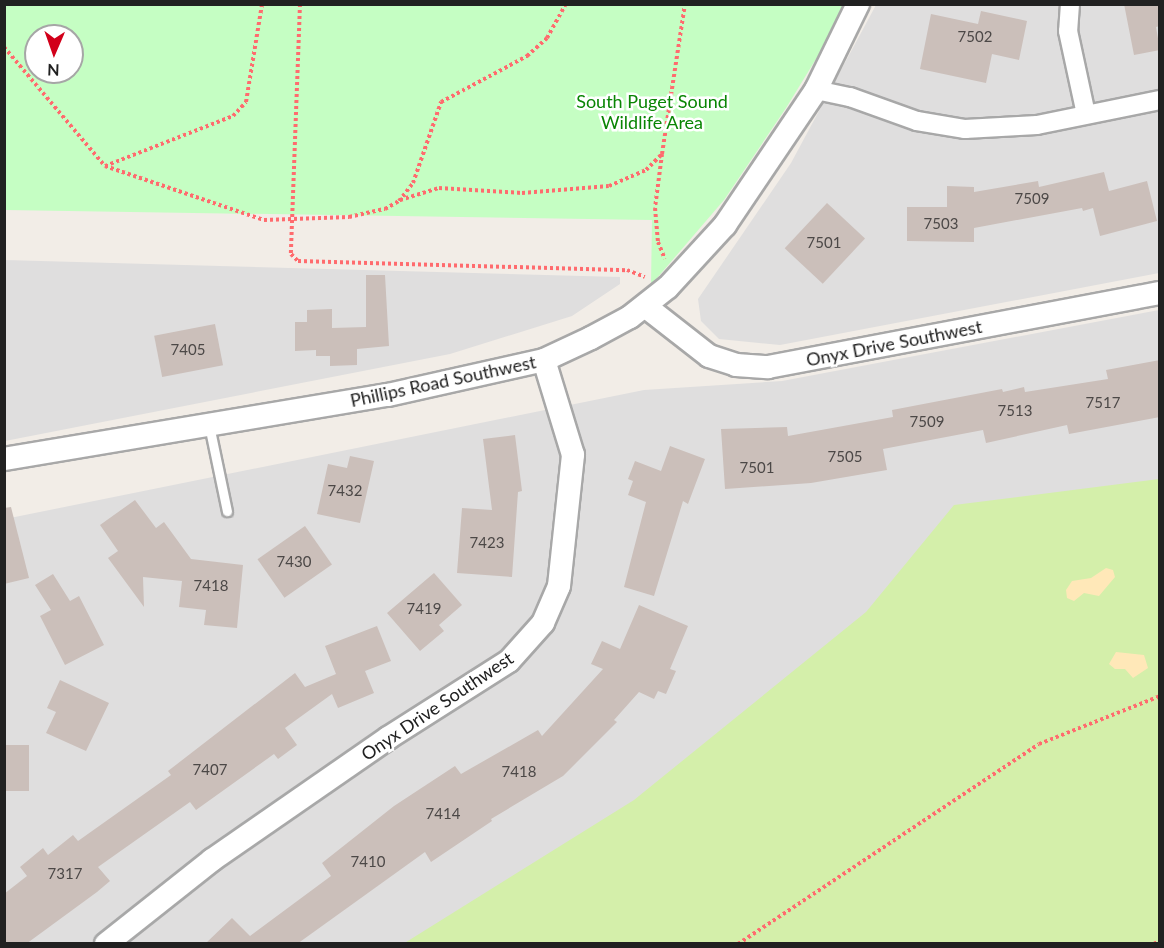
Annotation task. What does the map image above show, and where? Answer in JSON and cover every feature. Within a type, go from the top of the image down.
[{"type":"street","name":"Phillips Road Southwest","points":[[4,459],[388,395],[544,360],[645,306],[702,253],[752,190],[816,90],[858,4]]},
{"type":"street","points":[[1070,4],[1068,31],[1086,114]]},
{"type":"street","points":[[816,90],[850,97],[917,121],[965,129],[1013,128],[1160,100]]},
{"type":"street","name":"Onyx Drive Southwest","points":[[645,306],[709,356],[736,365],[768,367],[1160,293]]},
{"type":"street","name":"Onyx Drive Southwest","points":[[106,944],[222,853],[388,738],[509,661],[543,622],[560,578],[573,455],[544,360]]},
{"type":"lane","points":[[209,425],[227,511]]},
{"type":"path","points":[[105,166],[233,116],[246,102],[262,4]]},
{"type":"path","points":[[300,4],[294,221],[291,254],[298,261],[627,270],[668,287]]},
{"type":"path","points":[[399,201],[413,183],[441,102],[527,56],[548,38],[566,4]]},
{"type":"path","points":[[668,287],[654,208],[685,4]]},
{"type":"path","points":[[4,46],[105,166],[264,220],[294,221],[349,217],[385,209],[399,201],[439,188],[522,193],[609,186],[646,170],[662,154]]},
{"type":"path","points":[[738,944],[1039,744],[1160,696]]},
{"type":"path","points":[[1154,944],[1160,940]]},
{"type":"shaded area","points":[[876,5],[1159,5],[1159,273],[780,345],[719,339],[701,321],[698,299],[791,163]]},
{"type":"shaded area","points":[[5,260],[620,277],[620,284],[572,316],[450,354],[5,441]]},
{"type":"shaded area","points":[[1159,310],[1159,943],[5,944],[5,519],[644,390],[782,381]]},
{"type":"green space","name":"South Puget Sound Wildlife Area","points":[[5,5],[849,5],[786,108],[724,200],[651,285],[652,220],[5,210]]},
{"type":"green space","points":[[1159,479],[1159,943],[403,944],[634,800],[866,612],[954,505]]},
{"type":"sand","points":[[1106,568],[1113,570],[1115,577],[1099,596],[1084,593],[1074,601],[1067,598],[1066,590],[1072,581],[1091,578]]},
{"type":"sand","points":[[1116,652],[1144,655],[1148,668],[1133,678],[1125,669],[1115,669],[1109,664]]},
{"type":"building","points":[[1124,4],[1160,4],[1160,26],[1156,27],[1160,50],[1134,55]]},
{"type":"building","points":[[981,11],[1027,21],[1019,60],[992,54],[986,83],[920,69],[931,14],[978,24]]},
{"type":"building","points":[[1104,172],[1109,191],[1147,181],[1157,221],[1100,236],[1093,208],[1083,211],[1082,208],[974,228],[974,242],[907,241],[907,207],[947,207],[947,186],[974,187],[974,192],[1038,181],[1039,187]]},
{"type":"building","points":[[827,203],[865,238],[823,284],[785,248]]},
{"type":"building","points":[[366,275],[385,275],[389,346],[357,349],[357,365],[330,366],[330,356],[316,356],[316,350],[295,351],[295,322],[307,322],[307,310],[332,309],[332,328],[366,327]]},
{"type":"building","points":[[215,324],[223,365],[162,377],[154,336]]},
{"type":"building","points":[[1160,360],[1160,417],[1069,434],[1067,425],[986,443],[983,430],[883,449],[887,470],[811,483],[725,489],[721,429],[787,427],[788,436],[893,417],[892,410],[1002,389],[1003,392],[1024,387],[1025,392],[1108,379],[1106,370]]},
{"type":"building","points":[[515,435],[522,491],[518,492],[512,577],[457,573],[462,508],[492,510],[483,439]]},
{"type":"building","points":[[670,446],[705,459],[688,504],[683,501],[654,596],[624,587],[646,502],[628,495],[633,481],[628,479],[635,461],[661,471]]},
{"type":"building","points":[[350,456],[374,461],[360,523],[317,514],[328,464],[347,468]]},
{"type":"building","points":[[135,500],[156,528],[164,522],[191,559],[243,565],[237,628],[204,625],[206,610],[179,607],[182,581],[143,577],[144,607],[108,558],[118,551],[100,525]]},
{"type":"building","points":[[11,507],[29,578],[4,584],[4,508]]},
{"type":"building","points":[[305,526],[332,565],[284,598],[257,559]]},
{"type":"building","points":[[434,573],[462,605],[439,625],[444,631],[420,651],[387,613]]},
{"type":"building","points":[[53,574],[70,601],[79,596],[104,645],[65,665],[40,616],[51,610],[35,585]]},
{"type":"building","points":[[639,605],[688,626],[670,669],[676,671],[666,694],[658,691],[654,699],[639,692],[614,720],[617,722],[563,776],[491,819],[492,821],[431,862],[425,852],[297,944],[205,944],[232,918],[250,936],[331,876],[322,863],[394,806],[455,766],[461,774],[538,730],[542,736],[603,669],[591,664],[602,641],[620,649]]},
{"type":"building","points":[[377,626],[391,661],[365,671],[374,693],[338,708],[332,694],[285,728],[297,745],[278,759],[274,754],[196,810],[190,802],[98,867],[110,881],[97,892],[26,944],[4,944],[4,894],[27,876],[20,867],[43,848],[48,855],[73,835],[78,841],[171,775],[168,771],[295,673],[305,687],[336,674],[325,646]]},
{"type":"building","points":[[60,680],[109,703],[86,751],[46,733],[56,712],[47,708]]},
{"type":"building","points":[[4,745],[29,745],[29,791],[4,791]]}]
